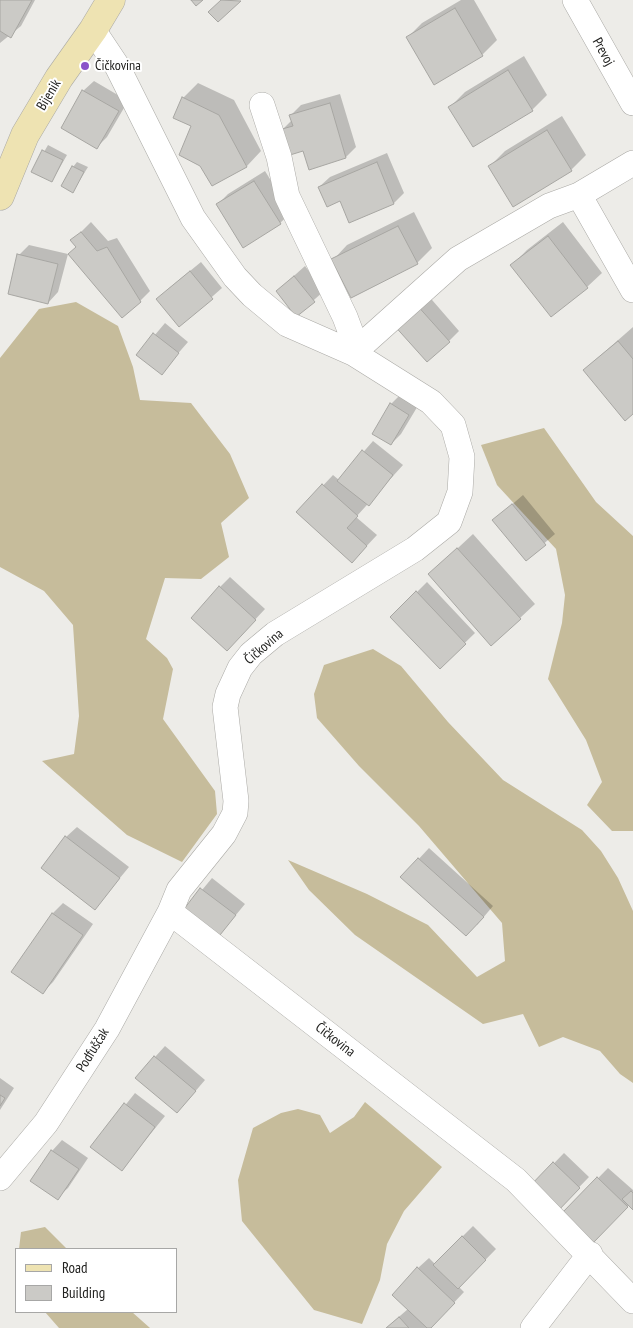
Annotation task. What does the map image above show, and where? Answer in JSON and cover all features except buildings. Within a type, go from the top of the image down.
[{"type":"main road","name":"Bijenik","points":[[0,196],[25,134],[59,78],[93,30],[111,0]]},
{"type":"street","name":"Prevoj","points":[[575,0],[633,103]]},
{"type":"street","name":"Čičkovina","points":[[93,30],[117,66],[193,218],[235,277],[252,295],[287,324],[353,354],[431,402],[453,425],[462,457],[462,476],[457,500],[449,522],[434,535],[275,634],[251,654],[240,668],[228,694],[226,707],[236,801],[235,812],[224,834],[179,890],[170,912],[516,1180],[590,1254],[633,1301]]},
{"type":"street","points":[[262,105],[279,157],[287,196],[352,333],[353,354]]},
{"type":"street","points":[[353,354],[458,259],[548,206],[579,195],[633,163]]},
{"type":"street","points":[[579,195],[633,290]]},
{"type":"street","name":"Podfuščak","points":[[0,1178],[46,1123],[107,1029],[170,912]]},
{"type":"street","points":[[532,1328],[590,1254]]},
{"type":"shaded area","points":[[76,302],[118,326],[133,367],[140,400],[191,403],[230,454],[249,498],[221,523],[229,557],[201,579],[165,578],[146,639],[167,658],[173,669],[163,719],[215,791],[217,814],[182,862],[127,835],[42,761],[74,754],[79,716],[73,625],[44,591],[0,567],[0,358],[39,309]]},
{"type":"shaded area","points":[[544,428],[596,502],[633,536],[633,831],[612,831],[587,805],[602,782],[586,740],[548,679],[562,623],[565,595],[556,549],[497,485],[481,445]]},
{"type":"shaded area","points":[[373,649],[401,666],[448,722],[503,780],[582,830],[601,851],[618,878],[633,911],[633,1083],[620,1074],[600,1051],[563,1037],[539,1047],[523,1014],[483,1024],[355,935],[309,890],[288,860],[367,894],[428,925],[477,977],[505,961],[502,923],[419,826],[359,766],[317,718],[314,694],[324,665]]},
{"type":"shaded area","points":[[365,1102],[442,1167],[404,1211],[387,1244],[380,1280],[362,1324],[314,1310],[242,1221],[238,1180],[253,1128],[281,1113],[298,1109],[320,1115],[330,1133],[354,1117]]},
{"type":"shaded area","points":[[45,1227],[66,1248],[19,1248],[21,1232]]},
{"type":"shaded area","points":[[46,1313],[133,1313],[150,1328],[59,1328]]},
{"type":"place","name":"Čičkovina","points":[[85,66]]}]
